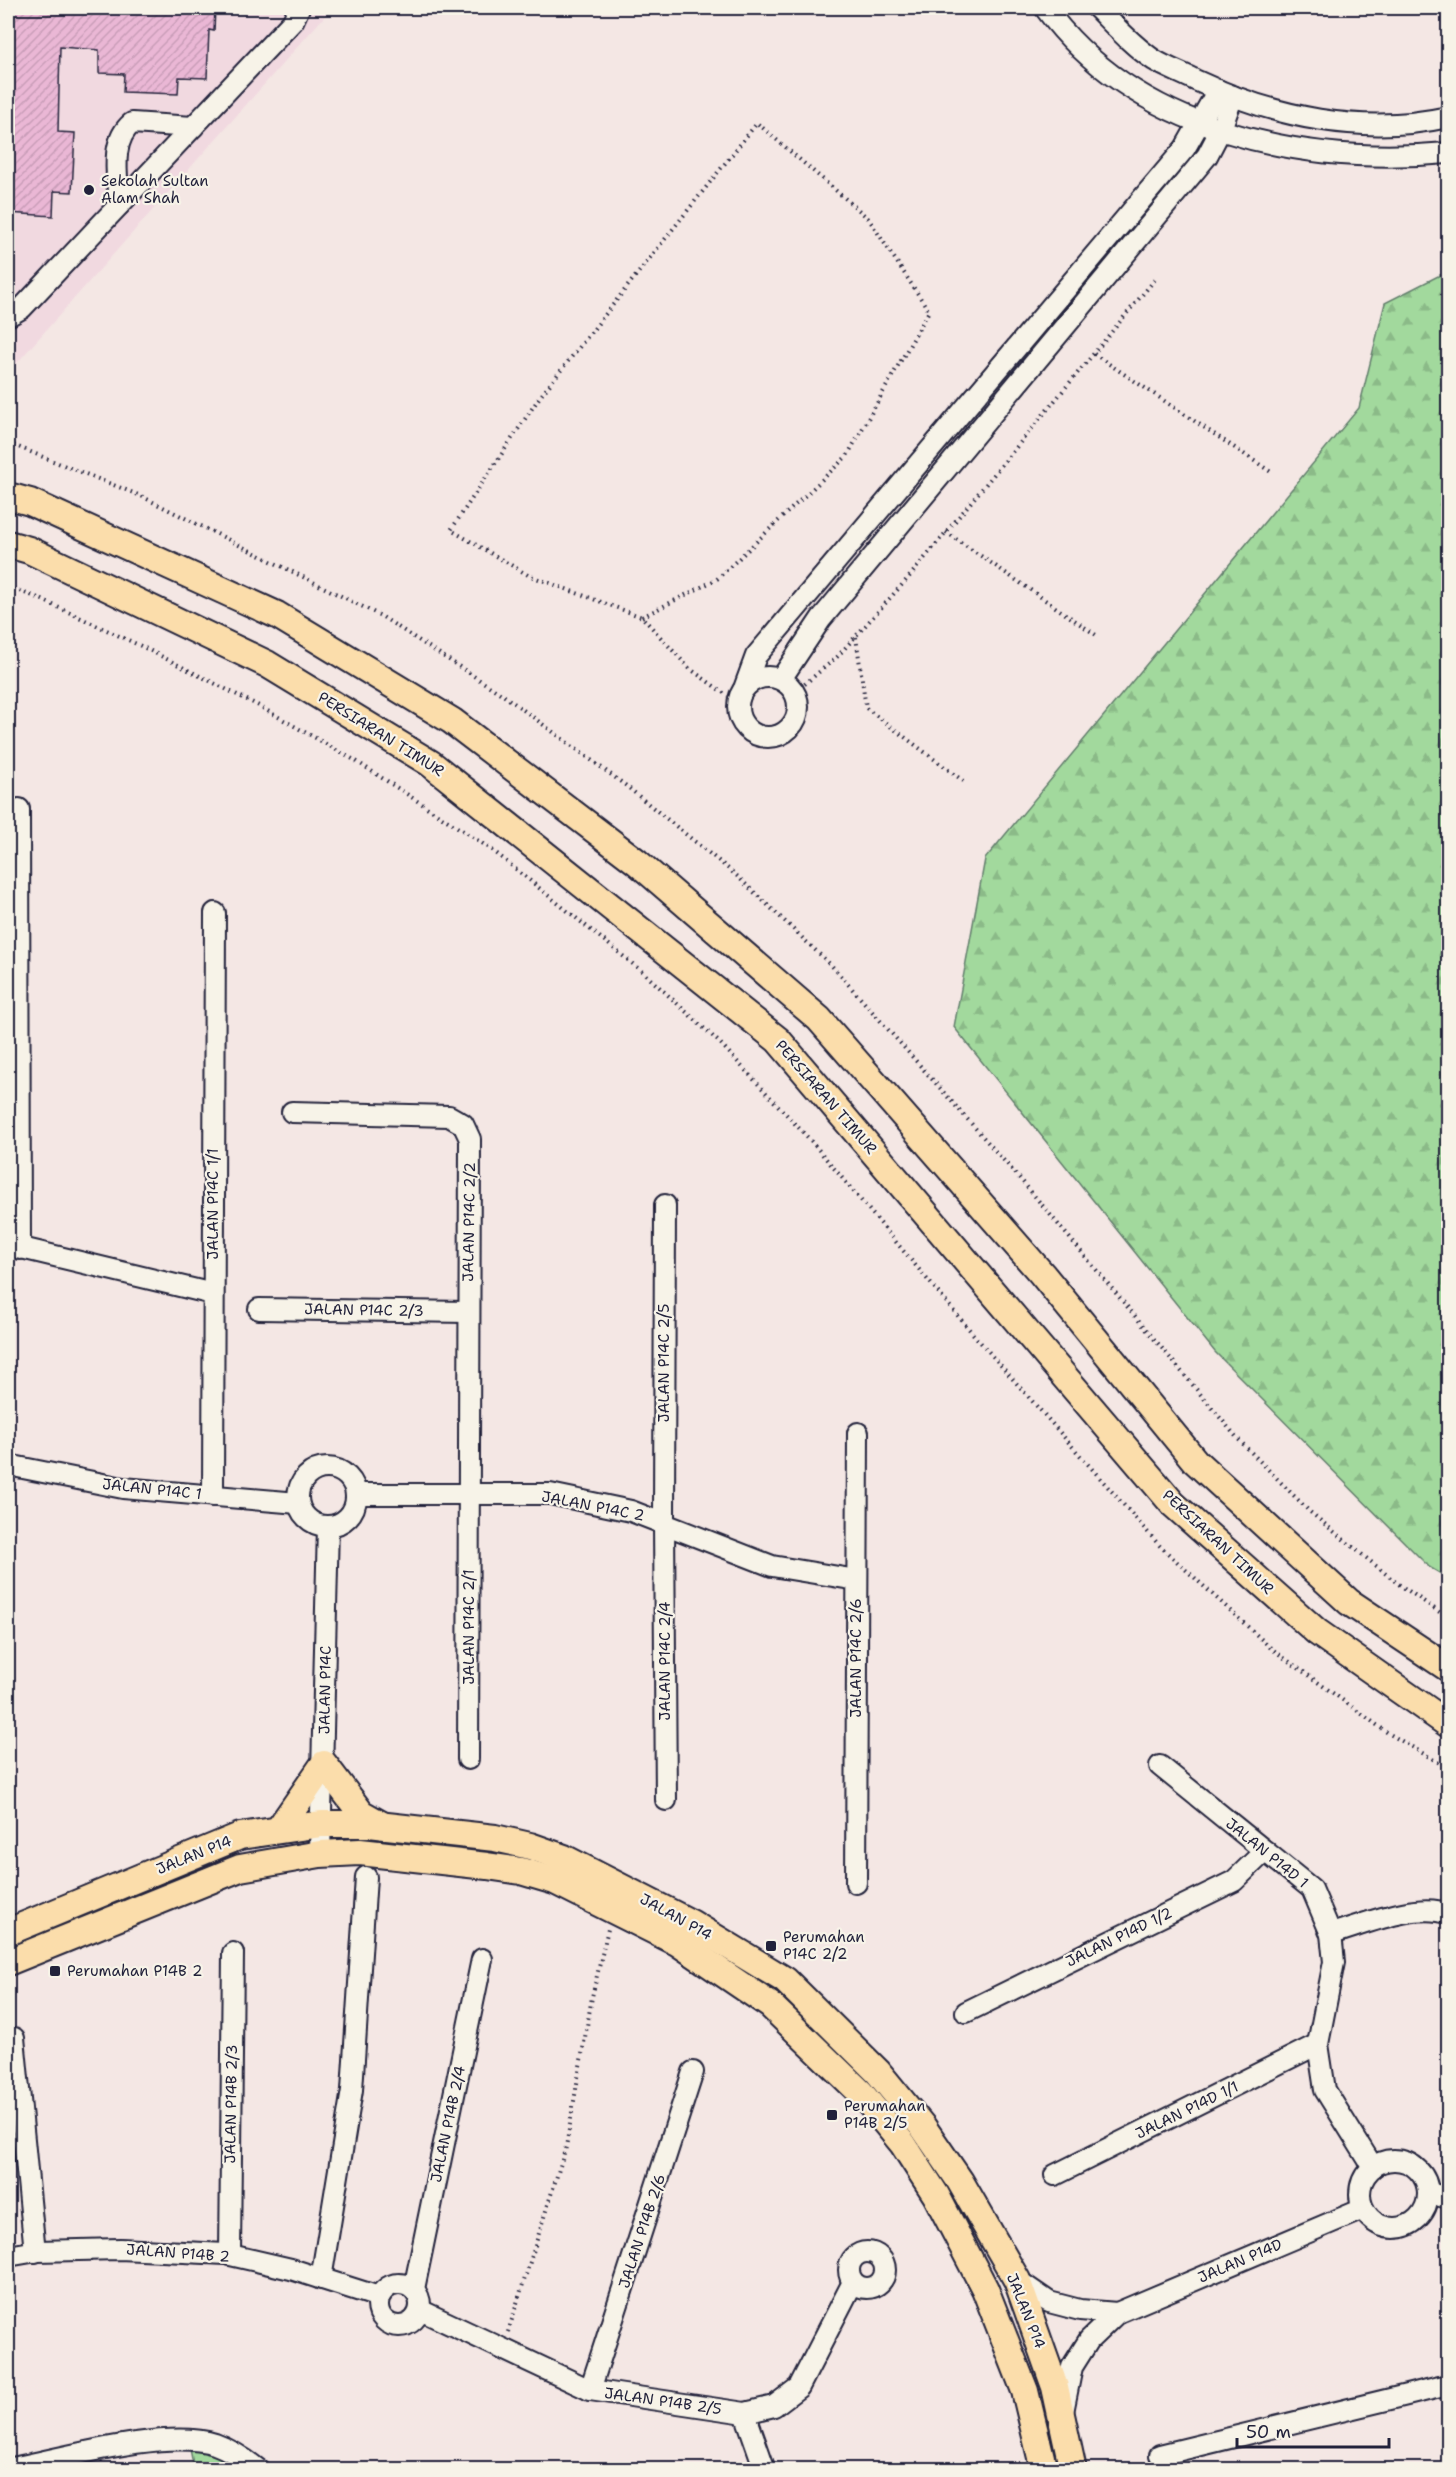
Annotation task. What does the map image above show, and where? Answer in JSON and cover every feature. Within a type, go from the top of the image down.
[{"type":"main road","points":[[8,496],[30,502],[277,615],[452,721],[637,862],[819,1019],[1042,1274],[1195,1461],[1349,1602],[1449,1668]]},
{"type":"main road","name":"PERSIARAN TIMUR","points":[[8,544],[28,550],[267,664],[430,763],[778,1040],[1173,1504],[1317,1632],[1449,1724]]},
{"type":"main road","points":[[279,1829],[324,1764],[361,1813],[388,1828]]},
{"type":"main road","name":"JALAN P14","points":[[8,1932],[240,1836],[279,1829],[321,1824],[369,1824],[388,1828],[495,1838],[530,1846],[564,1858],[691,1923],[785,1980],[878,2072],[923,2127],[960,2181],[1017,2280],[1055,2387],[1061,2423],[1073,2469]]},
{"type":"main road","name":"JALAN P14","points":[[8,1962],[240,1868],[320,1854],[360,1852],[488,1866],[521,1871],[555,1881],[677,1942],[770,2005],[860,2092],[903,2144],[936,2195],[985,2289],[1025,2391],[1044,2469]]},
{"type":"street","points":[[8,316],[22,308],[293,21],[299,8]]},
{"type":"street","points":[[1045,8],[1064,33],[1099,64],[1135,91],[1220,132],[1274,144],[1355,156],[1449,153]]},
{"type":"street","points":[[1096,8],[1155,60],[1225,93],[1283,114],[1360,124],[1422,123],[1449,117]]},
{"type":"street","points":[[1225,93],[1220,132],[1207,156],[821,619],[788,685],[798,711],[790,728],[773,737],[754,735],[740,722],[741,694],[756,656],[1185,148],[1200,124],[1225,93]]},
{"type":"street","points":[[119,205],[117,143],[123,130],[132,123],[193,127]]},
{"type":"street","points":[[741,694],[762,676],[788,685]]},
{"type":"street","points":[[19,809],[14,1247],[213,1294]]},
{"type":"street","name":"JALAN P14C 1/1","points":[[213,1496],[215,913]]},
{"type":"street","name":"JALAN P14C 2/2","points":[[292,1112],[449,1116],[463,1125],[470,1139],[468,1312],[470,1494]]},
{"type":"street","name":"JALAN P14C 2/5","points":[[664,1522],[665,1205]]},
{"type":"street","name":"JALAN P14C 2/3","points":[[259,1309],[468,1312]]},
{"type":"street","name":"JALAN P14C 2/6","points":[[856,1883],[858,1433]]},
{"type":"street","name":"JALAN P14C 1","points":[[8,1466],[123,1488],[298,1503]]},
{"type":"street","points":[[323,1468],[341,1471],[353,1485],[356,1494],[351,1512],[337,1524],[328,1526],[309,1520],[298,1503],[301,1484],[306,1476],[323,1468]]},
{"type":"street","name":"JALAN P14C 2","points":[[356,1494],[550,1494],[631,1511],[772,1566],[856,1580]]},
{"type":"street","name":"JALAN P14C 2/1","points":[[468,1759],[470,1494]]},
{"type":"street","name":"JALAN P14C 2/4","points":[[664,1522],[666,1800]]},
{"type":"street","name":"JALAN P14C","points":[[320,1854],[324,1764],[328,1526]]},
{"type":"street","name":"JALAN P14D 1","points":[[1160,1766],[1312,1889],[1331,1934],[1334,1962],[1318,2044],[1325,2090],[1373,2167]]},
{"type":"street","name":"JALAN P14D 1/2","points":[[966,2012],[1234,1881],[1265,1851]]},
{"type":"street","points":[[321,2279],[352,2090],[366,1877]]},
{"type":"street","points":[[1331,1934],[1420,1909],[1440,1910],[1449,1914]]},
{"type":"street","name":"JALAN P14B 2/3","points":[[230,2256],[233,1953]]},
{"type":"street","name":"JALAN P14B 2/4","points":[[414,2289],[482,1959]]},
{"type":"street","points":[[14,2038],[35,2252]]},
{"type":"street","name":"JALAN P14D 1/1","points":[[1055,2175],[1318,2044]]},
{"type":"street","name":"JALAN P14B 2/6","points":[[590,2390],[693,2072]]},
{"type":"street","points":[[1390,2159],[1412,2164],[1427,2181],[1429,2193],[1422,2214],[1404,2227],[1381,2226],[1371,2220],[1364,2209],[1360,2190],[1363,2179],[1373,2167],[1390,2159]]},
{"type":"street","points":[[1429,2193],[1449,2198]]},
{"type":"street","name":"JALAN P14D","points":[[1061,2423],[1072,2367],[1089,2340],[1117,2313],[1364,2209]]},
{"type":"street","name":"JALAN P14B 2","points":[[8,2256],[35,2252],[120,2249],[230,2256],[321,2279],[379,2297]]},
{"type":"street","name":"JALAN P14D","points":[[1017,2280],[1049,2302],[1080,2310],[1117,2313]]},
{"type":"street","name":"JALAN P14B 2/5","points":[[420,2310],[590,2390],[746,2413],[774,2406],[799,2387],[853,2282]]},
{"type":"street","points":[[400,2283],[414,2289],[418,2295],[420,2310],[413,2321],[394,2326],[387,2323],[379,2313],[379,2297],[386,2288],[400,2283]]},
{"type":"street","points":[[1160,2455],[1449,2385]]},
{"type":"street","points":[[746,2413],[765,2469]]},
{"type":"street","points":[[8,2469],[159,2439],[186,2439],[214,2444],[241,2456],[259,2469]]},
{"type":"path","points":[[642,617],[717,579],[847,456],[929,311],[868,218],[757,123],[539,398],[452,530],[528,575],[642,617],[689,668],[741,694]]},
{"type":"path","points":[[788,685],[837,657],[856,636],[946,532],[1157,277]]},
{"type":"path","points":[[1094,354],[1270,472]]},
{"type":"path","points":[[946,532],[1099,637]]},
{"type":"path","points":[[8,586],[142,647],[259,706],[356,761],[491,849],[644,973],[720,1043],[812,1142],[975,1335],[1160,1546],[1272,1649],[1388,1733],[1449,1768]]},
{"type":"path","points":[[856,636],[866,708],[966,783]]},
{"type":"path","points":[[502,2350],[566,2147],[605,1936]]},
{"type":"shaded area","name":"Sekolah Sultan Alam Shah","points":[[8,8],[332,8],[8,373]]},
{"type":"green space","points":[[1448,271],[1448,1578],[1429,1567],[1215,1352],[954,1027],[985,859],[1359,408],[1385,303]]},
{"type":"green space","points":[[190,2449],[215,2455],[240,2469],[194,2469]]},
{"type":"building","points":[[8,8],[215,8],[214,31],[209,30],[207,78],[179,77],[178,94],[123,92],[124,74],[99,73],[99,50],[60,47],[58,132],[75,133],[72,192],[54,191],[53,216],[8,213]]},
{"type":"place","name":"Sekolah Sultan Alam Shah","points":[[89,190]]},
{"type":"place","name":"Perumahan P14C 2/2","points":[[771,1946]]},
{"type":"place","name":"Perumahan P14B 2","points":[[55,1971]]},
{"type":"place","name":"Perumahan P14B 2/5","points":[[832,2115]]}]
